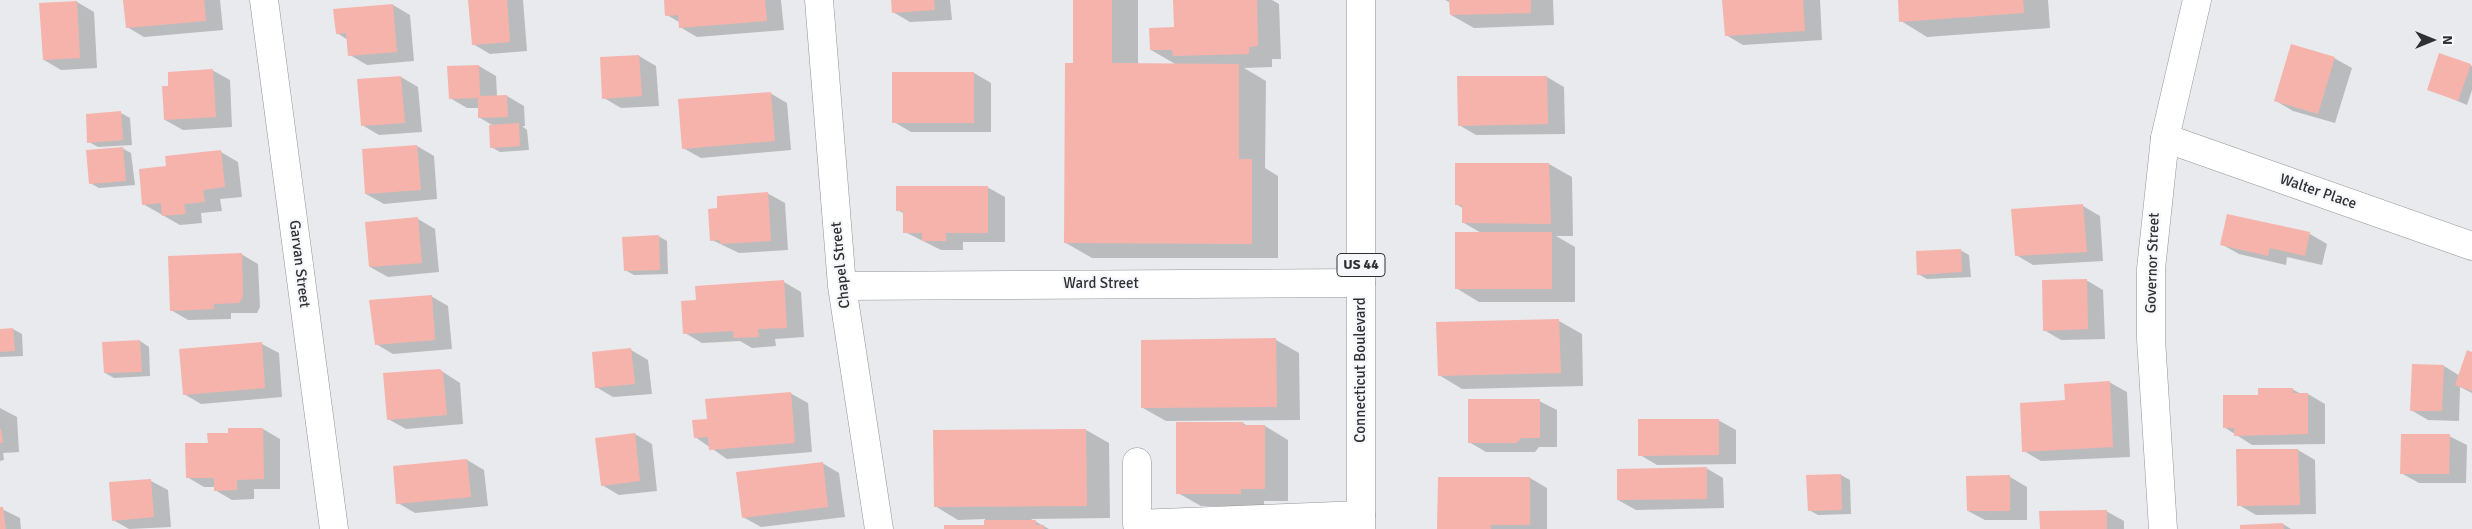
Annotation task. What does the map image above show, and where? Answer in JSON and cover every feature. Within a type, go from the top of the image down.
[{"type":"street","name":"Garvan Street","points":[[264,0],[334,529]]},
{"type":"street","name":"Chapel Street","points":[[819,0],[842,286],[879,529]]},
{"type":"street","name":"Connecticut Boulevard","points":[[1361,0],[1361,522]]},
{"type":"street","name":"Governor Street","points":[[2163,529],[2151,339],[2151,269],[2164,138],[2197,0]]},
{"type":"street","name":"Walter Place","points":[[2164,138],[2472,246]]},
{"type":"street","name":"Ward Street","points":[[842,286],[1361,283]]},
{"type":"street","points":[[1137,462],[1137,524],[1361,522]]},
{"type":"building","points":[[123,0],[204,0],[206,21],[126,28]]},
{"type":"building","points":[[468,0],[507,0],[510,42],[472,45]]},
{"type":"building","points":[[664,0],[765,0],[767,21],[679,28],[678,15],[665,16]]},
{"type":"building","points":[[891,0],[934,0],[935,10],[892,13]]},
{"type":"building","points":[[1073,0],[1112,0],[1112,63],[1239,64],[1239,159],[1252,159],[1252,244],[1064,243],[1065,63],[1073,63]]},
{"type":"building","points":[[1173,0],[1257,0],[1258,46],[1249,47],[1249,54],[1173,56],[1172,50],[1150,50],[1149,28],[1174,27]]},
{"type":"building","points":[[1449,0],[1531,0],[1531,13],[1450,15]]},
{"type":"building","points":[[1722,0],[1803,0],[1805,31],[1725,36]]},
{"type":"building","points":[[1898,0],[2023,0],[2024,13],[1899,22]]},
{"type":"building","points":[[77,1],[80,58],[43,60],[39,3]]},
{"type":"building","points":[[393,4],[397,52],[348,56],[346,33],[336,34],[333,9]]},
{"type":"building","points":[[2291,44],[2335,57],[2318,114],[2274,101]]},
{"type":"building","points":[[2439,53],[2471,64],[2458,101],[2427,90]]},
{"type":"building","points":[[639,55],[642,96],[602,99],[600,57]]},
{"type":"building","points":[[479,65],[480,96],[507,95],[508,117],[478,118],[478,98],[449,99],[447,66]]},
{"type":"building","points":[[213,69],[216,117],[164,120],[162,86],[168,86],[168,72]]},
{"type":"building","points":[[892,72],[974,72],[974,123],[892,123]]},
{"type":"building","points":[[401,76],[405,123],[361,126],[357,79]]},
{"type":"building","points":[[1457,76],[1547,76],[1548,124],[1458,126]]},
{"type":"building","points":[[771,92],[775,141],[682,149],[678,99]]},
{"type":"building","points":[[121,111],[123,140],[87,143],[86,114]]},
{"type":"building","points":[[519,123],[520,146],[490,148],[489,125]]},
{"type":"building","points":[[417,145],[421,190],[365,194],[362,149]]},
{"type":"building","points":[[123,147],[126,181],[89,184],[86,150]]},
{"type":"building","points":[[221,150],[225,187],[203,190],[205,202],[184,204],[186,214],[162,216],[161,203],[142,205],[139,169],[166,166],[165,156]]},
{"type":"building","points":[[1455,163],[1549,163],[1551,224],[1462,223],[1462,205],[1455,205]]},
{"type":"building","points":[[896,186],[988,186],[988,233],[946,233],[946,241],[922,241],[922,233],[903,233],[903,211],[896,211]]},
{"type":"building","points":[[768,192],[771,241],[721,244],[719,240],[710,241],[708,209],[717,208],[717,196]]},
{"type":"building","points":[[2083,204],[2087,252],[2015,256],[2011,209]]},
{"type":"building","points":[[2227,214],[2310,232],[2305,256],[2270,248],[2268,256],[2220,245]]},
{"type":"building","points":[[418,217],[422,263],[369,267],[365,222]]},
{"type":"building","points":[[1455,232],[1552,232],[1552,289],[1455,289]]},
{"type":"building","points":[[659,235],[660,270],[624,271],[622,237]]},
{"type":"building","points":[[1961,249],[1962,272],[1917,275],[1916,251]]},
{"type":"building","points":[[242,253],[243,297],[239,303],[214,304],[214,309],[170,311],[168,256]]},
{"type":"building","points":[[2087,279],[2088,329],[2043,331],[2042,280]]},
{"type":"building","points":[[784,280],[787,328],[758,329],[759,337],[734,338],[733,331],[683,334],[681,301],[696,300],[695,286]]},
{"type":"building","points":[[432,295],[435,340],[375,345],[369,300]]},
{"type":"building","points":[[1559,319],[1561,373],[1438,376],[1436,322]]},
{"type":"building","points":[[13,328],[15,351],[0,352],[0,329]]},
{"type":"building","points":[[1276,338],[1277,407],[1141,408],[1141,340]]},
{"type":"building","points":[[140,340],[142,372],[104,373],[102,342]]},
{"type":"building","points":[[262,342],[265,388],[183,395],[179,349]]},
{"type":"building","points":[[631,348],[635,384],[595,388],[592,352]]},
{"type":"building","points":[[2467,350],[2472,352],[2472,391],[2455,385]]},
{"type":"building","points":[[2412,364],[2444,365],[2442,411],[2410,411]]},
{"type":"building","points":[[440,369],[443,372],[447,415],[387,420],[383,373]]},
{"type":"building","points":[[2110,381],[2113,447],[2022,452],[2020,403],[2065,400],[2064,384]]},
{"type":"building","points":[[2258,388],[2293,388],[2293,393],[2308,393],[2308,434],[2234,436],[2234,428],[2223,428],[2223,395],[2258,395]]},
{"type":"building","points":[[791,392],[795,443],[709,450],[708,437],[694,438],[692,420],[707,419],[705,399]]},
{"type":"building","points":[[1468,399],[1540,399],[1540,438],[1521,438],[1517,443],[1468,443]]},
{"type":"building","points":[[1638,419],[1719,419],[1719,455],[1638,456]]},
{"type":"building","points":[[1176,422],[1243,422],[1243,425],[1265,425],[1265,489],[1241,489],[1241,494],[1176,494]]},
{"type":"building","points":[[228,428],[263,428],[264,479],[237,480],[237,490],[214,491],[214,478],[186,478],[185,443],[208,443],[207,433],[228,433]]},
{"type":"building","points":[[1,429],[3,443],[0,443]]},
{"type":"building","points":[[1086,429],[1087,506],[934,507],[933,430]]},
{"type":"building","points":[[635,433],[640,481],[601,486],[595,438]]},
{"type":"building","points":[[2401,434],[2450,434],[2449,474],[2400,474]]},
{"type":"building","points":[[2236,449],[2298,449],[2300,505],[2237,506]]},
{"type":"building","points":[[467,459],[471,497],[396,504],[393,466]]},
{"type":"building","points":[[823,462],[828,507],[742,518],[736,472]]},
{"type":"building","points":[[1707,467],[1707,499],[1617,500],[1617,469]]},
{"type":"building","points":[[1841,474],[1842,510],[1808,511],[1806,475]]},
{"type":"building","points":[[2010,475],[2010,511],[1967,511],[1966,476]]},
{"type":"building","points":[[1438,477],[1530,477],[1530,525],[1491,525],[1491,529],[1437,529]]},
{"type":"building","points":[[151,479],[154,517],[112,521],[109,482]]},
{"type":"building","points":[[0,507],[3,507],[6,529],[0,529]]},
{"type":"building","points":[[2107,510],[2107,529],[2040,529],[2039,511]]},
{"type":"building","points":[[984,520],[1036,520],[1036,525],[1044,525],[1044,529],[944,529],[944,525],[984,525]]},
{"type":"building","points":[[2283,523],[2284,529],[2240,529],[2240,525]]}]
